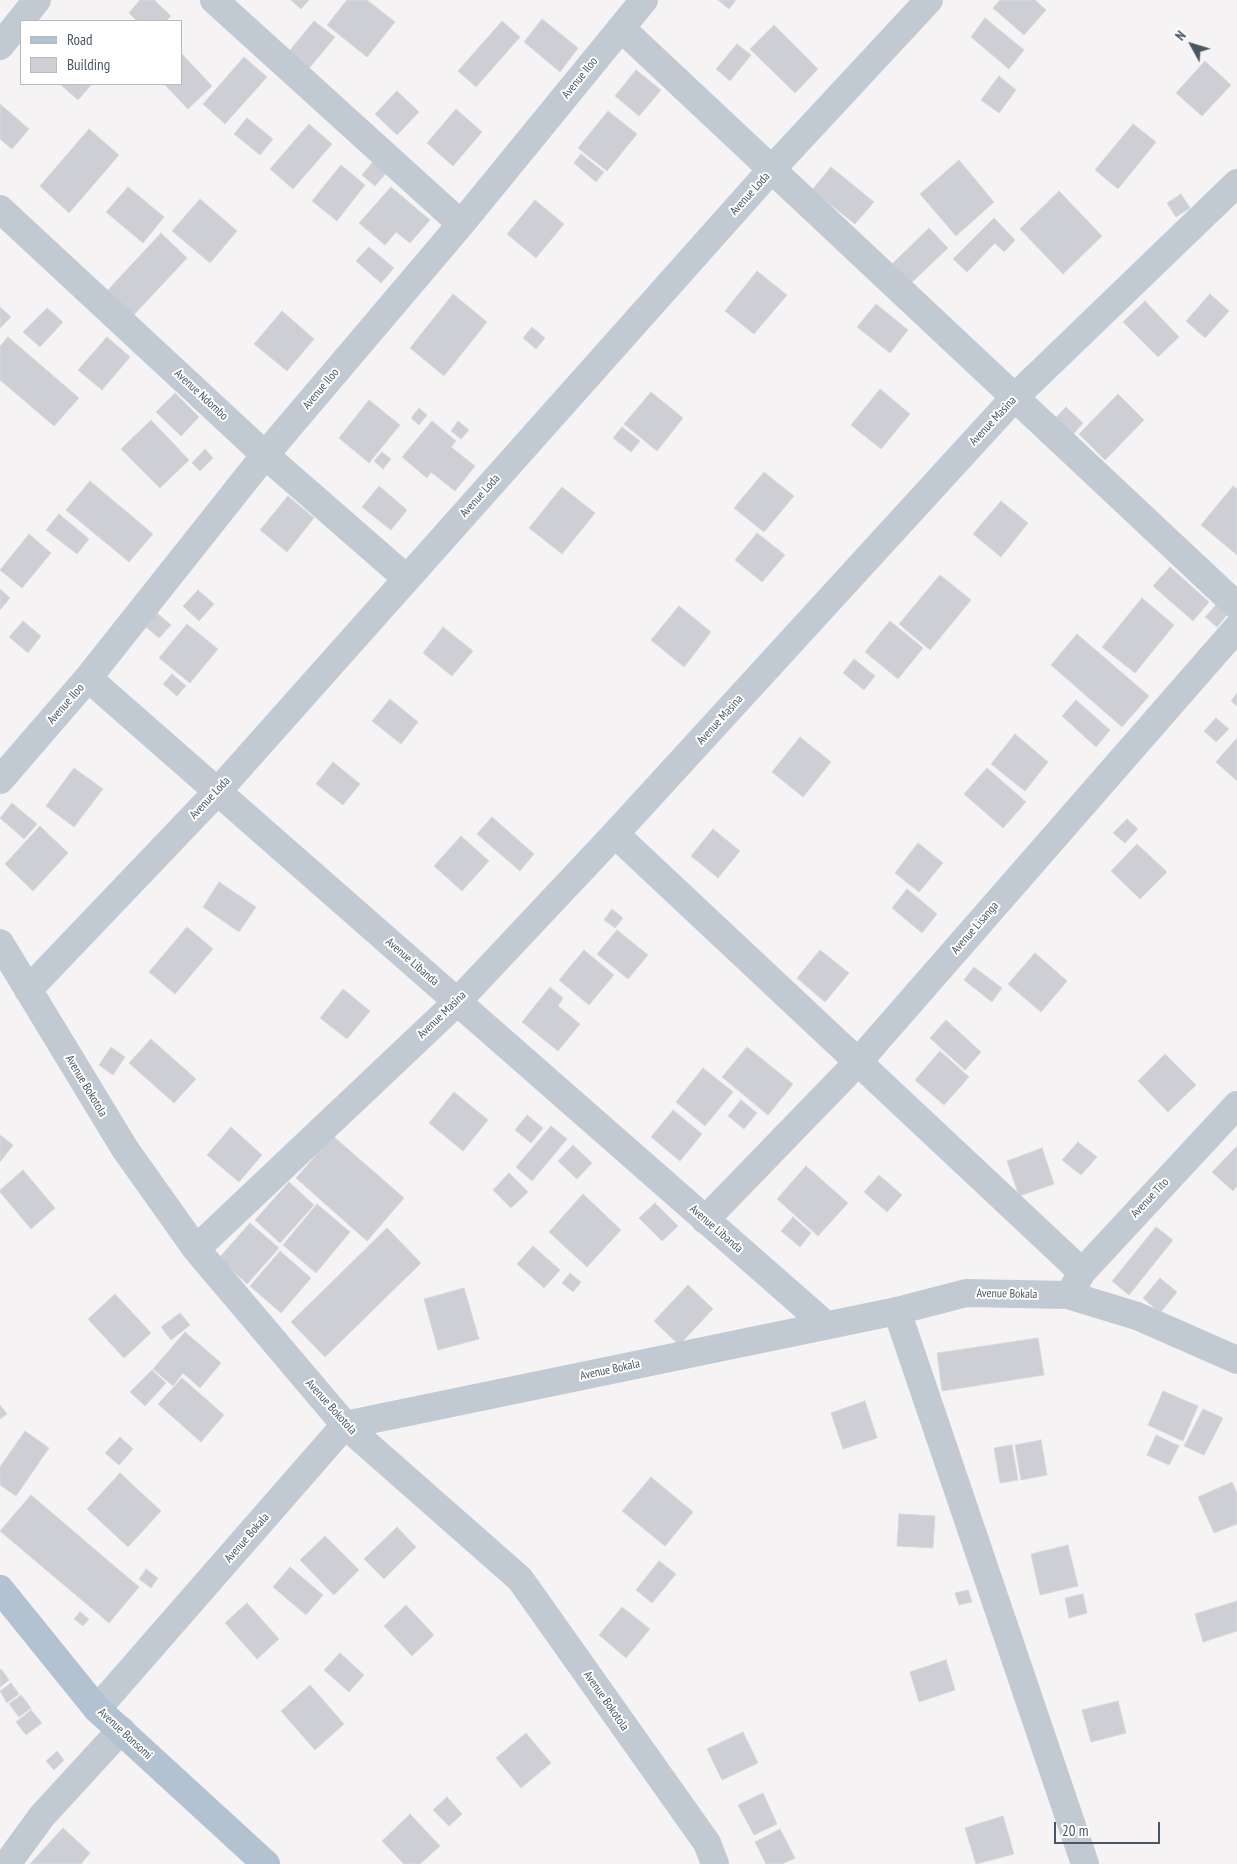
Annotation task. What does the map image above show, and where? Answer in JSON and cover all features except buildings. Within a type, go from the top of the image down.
[{"type":"main road","name":"Avenue Bonsomi","points":[[0,1589],[98,1709],[266,1864]]},
{"type":"street","points":[[21,20],[37,0]]},
{"type":"street","points":[[214,0],[461,224]]},
{"type":"street","name":"Avenue Iloo","points":[[0,780],[88,678],[265,455],[461,224],[644,0]]},
{"type":"street","name":"Avenue Loda","points":[[28,990],[217,792],[771,170],[929,0]]},
{"type":"street","points":[[0,46],[20,21]]},
{"type":"street","points":[[621,28],[1237,606]]},
{"type":"street","name":"Avenue Masina","points":[[196,1250],[457,1002],[615,834],[1015,397],[1237,183]]},
{"type":"street","name":"Avenue Ndombo","points":[[0,208],[265,455],[406,578]]},
{"type":"street","name":"Avenue Lisanga","points":[[705,1220],[858,1062],[1237,628]]},
{"type":"street","name":"Avenue Libanda","points":[[88,678],[826,1325]]},
{"type":"street","points":[[615,834],[858,1062],[1075,1284]]},
{"type":"street","name":"Avenue Bokotola","points":[[0,943],[125,1149],[196,1250],[345,1425],[520,1579],[707,1843],[715,1864]]},
{"type":"street","name":"Avenue Tito","points":[[1075,1284],[1237,1105]]},
{"type":"street","name":"Avenue Bokala","points":[[98,1709],[345,1425],[896,1311],[966,1293],[1075,1284],[1137,1316],[1237,1360]]},
{"type":"street","points":[[896,1311],[1085,1864]]},
{"type":"street","points":[[7,1864],[42,1816],[121,1730]]}]
